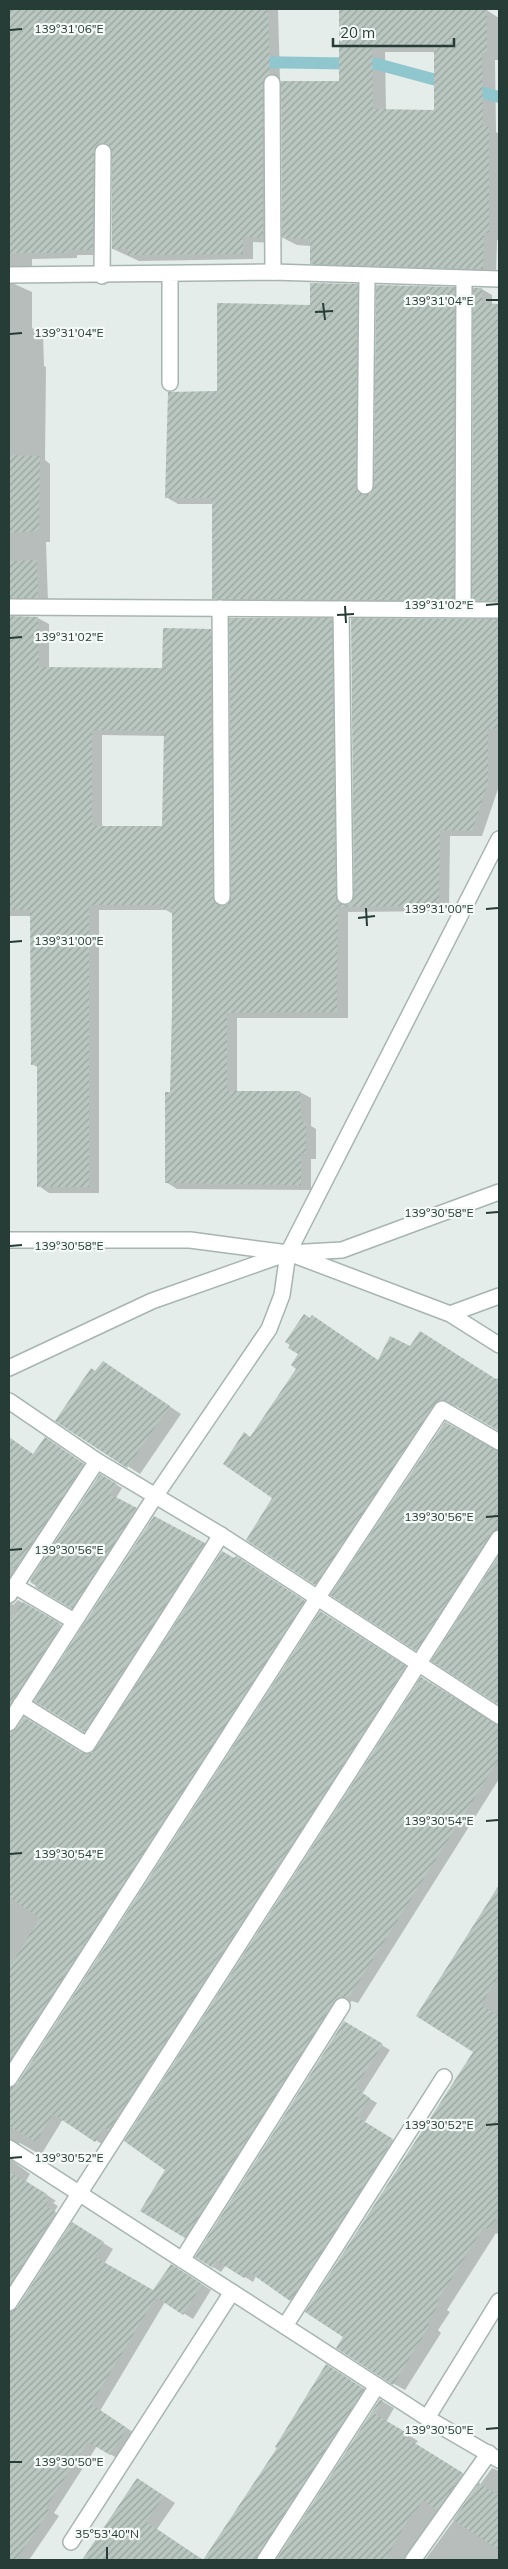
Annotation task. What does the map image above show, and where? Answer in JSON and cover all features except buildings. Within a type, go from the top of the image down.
[{"type":"street","points":[[272,83],[273,272]]},
{"type":"street","points":[[102,276],[103,152]]},
{"type":"street","points":[[9,275],[102,276],[273,272],[499,279]]},
{"type":"street","points":[[170,274],[170,383]]},
{"type":"street","points":[[365,486],[366,275]]},
{"type":"street","points":[[462,610],[464,279]]},
{"type":"street","points":[[9,607],[499,610]]},
{"type":"street","points":[[220,608],[222,897]]},
{"type":"street","points":[[341,609],[345,896]]},
{"type":"street","points":[[9,1724],[156,1495],[269,1329],[282,1296],[288,1253],[499,839]]},
{"type":"street","points":[[9,1240],[190,1240],[288,1253],[342,1250],[499,1192]]},
{"type":"street","points":[[9,1368],[152,1301],[288,1253],[450,1314],[499,1344]]},
{"type":"street","points":[[450,1314],[499,1296]]},
{"type":"street","points":[[9,1401],[97,1461],[221,1535],[499,1716]]},
{"type":"street","points":[[9,2079],[318,1597],[442,1409],[499,1442]]},
{"type":"street","points":[[74,1622],[12,1591],[97,1461]]},
{"type":"street","points":[[21,1704],[87,1745],[221,1535]]},
{"type":"street","points":[[9,2303],[499,1538]]},
{"type":"street","points":[[182,2260],[342,2006]]},
{"type":"street","points":[[285,2326],[444,2077]]},
{"type":"street","points":[[9,2148],[427,2418],[494,2457],[413,2560]]},
{"type":"street","points":[[71,2542],[232,2292]]},
{"type":"street","points":[[427,2418],[499,2301]]},
{"type":"street","points":[[265,2560],[377,2386]]},
{"type":"waterway","points":[[253,62],[377,64],[499,97]]}]
